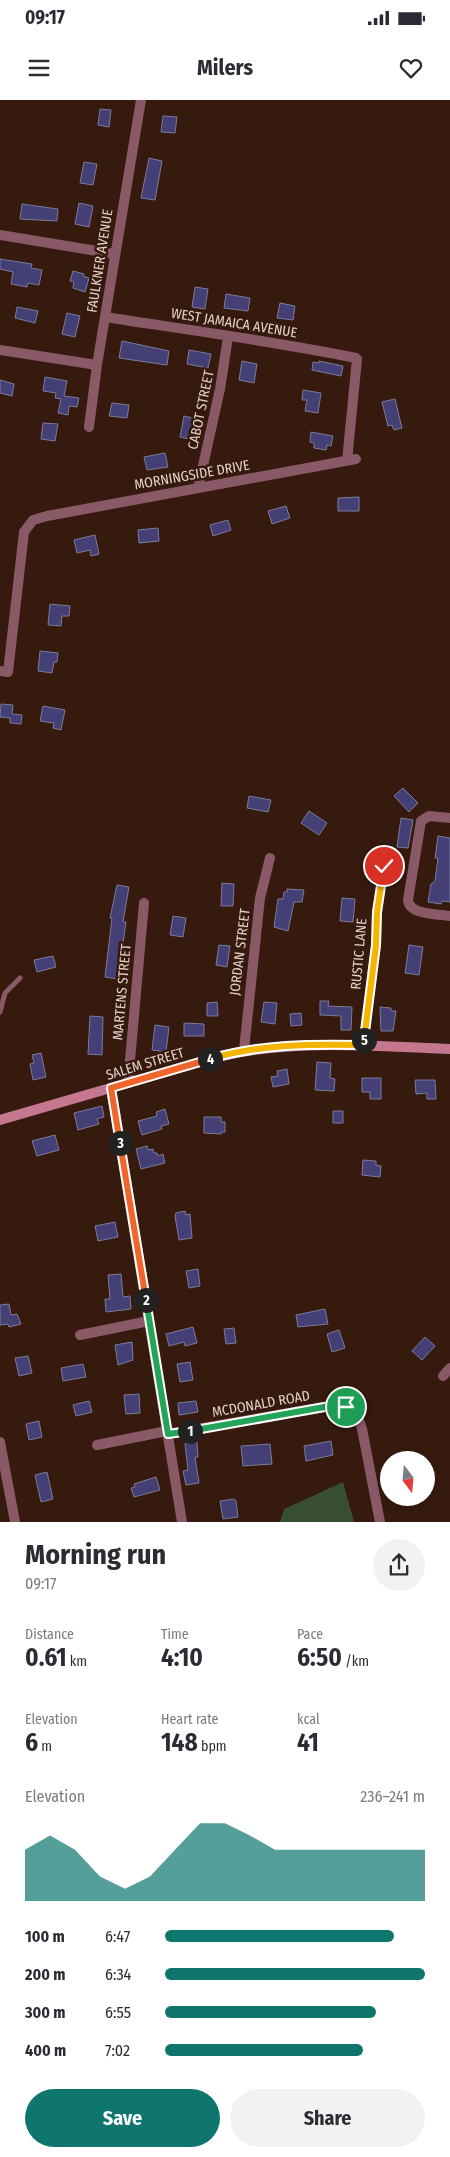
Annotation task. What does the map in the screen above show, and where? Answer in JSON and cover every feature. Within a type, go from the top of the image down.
[{"type":"street","name":"FAULKNER AVENUE","points":[[89,427],[97,365],[140,100]]},
{"type":"street","points":[[0,235],[115,254]]},
{"type":"street","name":"WEST JAMAICA AVENUE","points":[[105,317],[284,344],[357,359],[351,460]]},
{"type":"street","name":"CABOT STREET","points":[[198,488],[220,389],[228,336]]},
{"type":"street","points":[[0,350],[97,365]]},
{"type":"street","name":"MORNINGSIDE DRIVE","points":[[0,671],[8,672],[24,532],[33,520],[351,460]]},
{"type":"street","points":[[450,818],[429,816],[421,821],[408,904],[412,910],[450,916]]},
{"type":"street","name":"JORDAN STREET","points":[[244,1050],[260,898],[270,858]]},
{"type":"street","name":"RUSTIC LANE","points":[[363,1045],[384,866]]},
{"type":"street","name":"MARTENS STREET","points":[[128,1083],[144,903]]},
{"type":"street","name":"SALEM STREET","points":[[0,1120],[244,1050],[293,1045],[363,1045],[450,1049]]},
{"type":"street","points":[[111,1088],[182,1522]]},
{"type":"street","points":[[80,1335],[149,1321]]},
{"type":"street","points":[[443,1376],[450,1368]]},
{"type":"street","name":"MCDONALD ROAD","points":[[97,1445],[330,1406],[346,1407],[357,1415],[362,1429],[380,1522]]},
{"type":"street","points":[[0,1442],[15,1522]]},
{"type":"lane","points":[[0,1012],[5,993],[20,978]]},
{"type":"green space","points":[[343,1482],[354,1522],[280,1522],[284,1509]]},
{"type":"building","points":[[100,109],[111,110],[109,127],[98,125]]},
{"type":"building","points":[[163,116],[177,117],[175,133],[161,132]]},
{"type":"building","points":[[149,158],[162,161],[155,200],[141,198]]},
{"type":"building","points":[[84,162],[97,164],[93,185],[80,183]]},
{"type":"building","points":[[79,203],[93,206],[89,227],[75,224]]},
{"type":"building","points":[[22,204],[58,209],[57,221],[20,219]]},
{"type":"building","points":[[0,259],[32,264],[31,268],[42,270],[39,285],[28,283],[27,287],[11,284],[13,272],[0,269]]},
{"type":"building","points":[[73,271],[84,274],[83,276],[89,278],[85,292],[73,288],[74,282],[70,281]]},
{"type":"building","points":[[195,287],[208,289],[205,309],[192,307]]},
{"type":"building","points":[[226,294],[250,298],[248,311],[224,308]]},
{"type":"building","points":[[280,303],[295,306],[293,320],[277,318]]},
{"type":"building","points":[[17,307],[38,311],[35,323],[15,318]]},
{"type":"building","points":[[67,313],[80,316],[75,337],[62,334]]},
{"type":"building","points":[[122,341],[169,351],[167,365],[119,358]]},
{"type":"building","points":[[189,350],[211,354],[208,368],[187,364]]},
{"type":"building","points":[[242,361],[257,364],[254,383],[239,380]]},
{"type":"building","points":[[319,361],[343,366],[341,376],[312,370],[313,362],[319,363]]},
{"type":"building","points":[[45,377],[67,381],[64,396],[79,398],[77,407],[69,406],[68,415],[58,413],[61,399],[55,398],[56,393],[43,391]]},
{"type":"building","points":[[0,380],[14,384],[12,396],[0,393]]},
{"type":"building","points":[[303,390],[321,393],[318,413],[305,411],[307,400],[302,400]]},
{"type":"building","points":[[395,399],[402,428],[394,430],[392,425],[388,426],[382,402]]},
{"type":"building","points":[[112,403],[129,405],[127,418],[109,416]]},
{"type":"building","points":[[184,416],[197,419],[193,440],[180,437]]},
{"type":"building","points":[[43,423],[58,424],[55,441],[41,439]]},
{"type":"building","points":[[311,432],[333,436],[331,446],[327,445],[326,450],[314,448],[314,443],[310,442]]},
{"type":"building","points":[[165,453],[168,467],[147,470],[144,457]]},
{"type":"building","points":[[359,497],[359,511],[338,511],[338,498]]},
{"type":"building","points":[[286,506],[290,518],[272,524],[268,511]]},
{"type":"building","points":[[228,520],[231,530],[213,536],[210,525]]},
{"type":"building","points":[[158,528],[159,541],[139,543],[138,530]]},
{"type":"building","points":[[95,535],[99,554],[91,556],[90,550],[77,553],[74,540]]},
{"type":"building","points":[[50,604],[70,606],[69,616],[62,616],[61,626],[48,625]]},
{"type":"building","points":[[40,651],[58,653],[57,662],[54,662],[52,673],[38,671]]},
{"type":"building","points":[[1,704],[13,705],[12,714],[22,715],[21,724],[10,723],[10,718],[0,717]]},
{"type":"building","points":[[43,706],[65,710],[61,730],[53,728],[54,723],[40,721]]},
{"type":"building","points":[[403,788],[418,803],[409,812],[394,796]]},
{"type":"building","points":[[249,796],[271,800],[268,812],[247,808]]},
{"type":"building","points":[[309,811],[327,823],[319,835],[301,823]]},
{"type":"building","points":[[401,818],[413,820],[408,848],[397,847]]},
{"type":"building","points":[[438,836],[450,838],[450,902],[442,901],[441,904],[428,902],[431,884],[435,881],[438,858],[435,858]]},
{"type":"building","points":[[222,883],[234,884],[233,906],[221,906]]},
{"type":"building","points":[[117,885],[129,887],[123,922],[126,922],[118,979],[105,977],[112,918],[110,918]]},
{"type":"building","points":[[287,889],[304,890],[302,902],[294,902],[288,931],[274,927],[278,899],[283,899],[284,892],[287,892]]},
{"type":"building","points":[[342,898],[355,899],[353,922],[340,921]]},
{"type":"building","points":[[173,916],[186,918],[183,937],[170,935]]},
{"type":"building","points":[[219,945],[230,946],[227,967],[216,965]]},
{"type":"building","points":[[409,945],[423,947],[419,975],[405,973]]},
{"type":"building","points":[[53,956],[56,967],[37,972],[34,960]]},
{"type":"building","points":[[320,1001],[329,1001],[328,1006],[352,1007],[351,1030],[341,1030],[341,1016],[320,1015]]},
{"type":"building","points":[[217,1002],[218,1016],[207,1016],[207,1003]]},
{"type":"building","points":[[264,1002],[277,1003],[275,1024],[261,1022]]},
{"type":"building","points":[[380,1007],[391,1008],[391,1011],[396,1011],[393,1031],[381,1031]]},
{"type":"building","points":[[301,1013],[302,1025],[291,1026],[290,1014]]},
{"type":"building","points":[[90,1016],[103,1017],[102,1055],[88,1054]]},
{"type":"building","points":[[184,1023],[204,1024],[204,1036],[184,1036]]},
{"type":"building","points":[[155,1025],[169,1027],[166,1052],[152,1050]]},
{"type":"building","points":[[41,1053],[46,1077],[33,1080],[30,1064],[34,1063],[32,1055]]},
{"type":"building","points":[[317,1062],[331,1063],[330,1078],[335,1079],[334,1091],[315,1090]]},
{"type":"building","points":[[287,1069],[289,1084],[273,1087],[271,1077],[278,1076],[277,1071]]},
{"type":"building","points":[[362,1078],[381,1078],[381,1099],[370,1099],[370,1092],[362,1092]]},
{"type":"building","points":[[415,1080],[435,1080],[436,1099],[427,1099],[427,1093],[416,1094]]},
{"type":"building","points":[[102,1106],[104,1117],[97,1119],[99,1124],[78,1130],[74,1113]]},
{"type":"building","points":[[165,1109],[169,1124],[161,1126],[162,1129],[142,1135],[138,1121],[157,1116],[156,1112]]},
{"type":"building","points":[[333,1111],[343,1111],[343,1123],[333,1123]]},
{"type":"building","points":[[204,1117],[221,1117],[221,1122],[225,1122],[225,1132],[221,1132],[221,1134],[204,1133]]},
{"type":"building","points":[[55,1135],[59,1150],[37,1156],[32,1141]]},
{"type":"building","points":[[147,1146],[148,1150],[153,1149],[154,1153],[157,1153],[158,1156],[163,1154],[165,1163],[141,1169],[136,1149]]},
{"type":"building","points":[[363,1160],[376,1161],[376,1165],[381,1166],[380,1177],[362,1175]]},
{"type":"building","points":[[185,1211],[186,1215],[190,1214],[192,1238],[179,1240],[175,1216],[176,1213]]},
{"type":"building","points":[[115,1222],[118,1237],[98,1241],[95,1226]]},
{"type":"building","points":[[198,1269],[200,1286],[189,1288],[186,1271]]},
{"type":"building","points":[[121,1274],[123,1297],[130,1296],[131,1309],[106,1312],[105,1299],[110,1299],[108,1275]]},
{"type":"building","points":[[9,1304],[11,1315],[17,1314],[21,1324],[9,1327],[8,1324],[0,1325],[0,1305]]},
{"type":"building","points":[[325,1309],[328,1324],[298,1327],[296,1315]]},
{"type":"building","points":[[193,1327],[197,1343],[185,1346],[184,1342],[169,1346],[166,1334]]},
{"type":"building","points":[[234,1328],[236,1343],[226,1344],[224,1329]]},
{"type":"building","points":[[339,1330],[345,1348],[332,1352],[327,1334]]},
{"type":"building","points":[[425,1337],[435,1346],[422,1360],[412,1351]]},
{"type":"building","points":[[132,1342],[133,1360],[118,1365],[115,1345]]},
{"type":"building","points":[[28,1356],[32,1373],[19,1376],[15,1358]]},
{"type":"building","points":[[190,1362],[193,1380],[180,1382],[177,1364]]},
{"type":"building","points":[[83,1364],[86,1377],[63,1381],[61,1368]]},
{"type":"building","points":[[139,1394],[140,1413],[126,1414],[124,1395]]},
{"type":"building","points":[[89,1401],[92,1412],[76,1416],[73,1405]]},
{"type":"building","points":[[196,1401],[198,1412],[179,1415],[178,1403]]},
{"type":"building","points":[[39,1421],[42,1437],[29,1440],[26,1424]]},
{"type":"building","points":[[331,1441],[333,1455],[306,1461],[304,1446]]},
{"type":"building","points":[[197,1442],[198,1457],[195,1457],[199,1483],[186,1485],[183,1471],[188,1470],[185,1444]]},
{"type":"building","points":[[270,1444],[272,1464],[243,1466],[241,1446]]},
{"type":"building","points":[[47,1472],[53,1499],[41,1502],[35,1475]]},
{"type":"building","points":[[156,1477],[160,1490],[134,1497],[131,1488],[135,1487],[134,1484]]},
{"type":"building","points":[[234,1499],[236,1501],[238,1517],[223,1519],[220,1501]]},
{"type":"route","points":[[346,1407],[330,1406],[168,1434],[111,1088],[221,1056],[253,1049],[309,1044],[363,1045],[376,945],[377,912],[384,866]]}]
